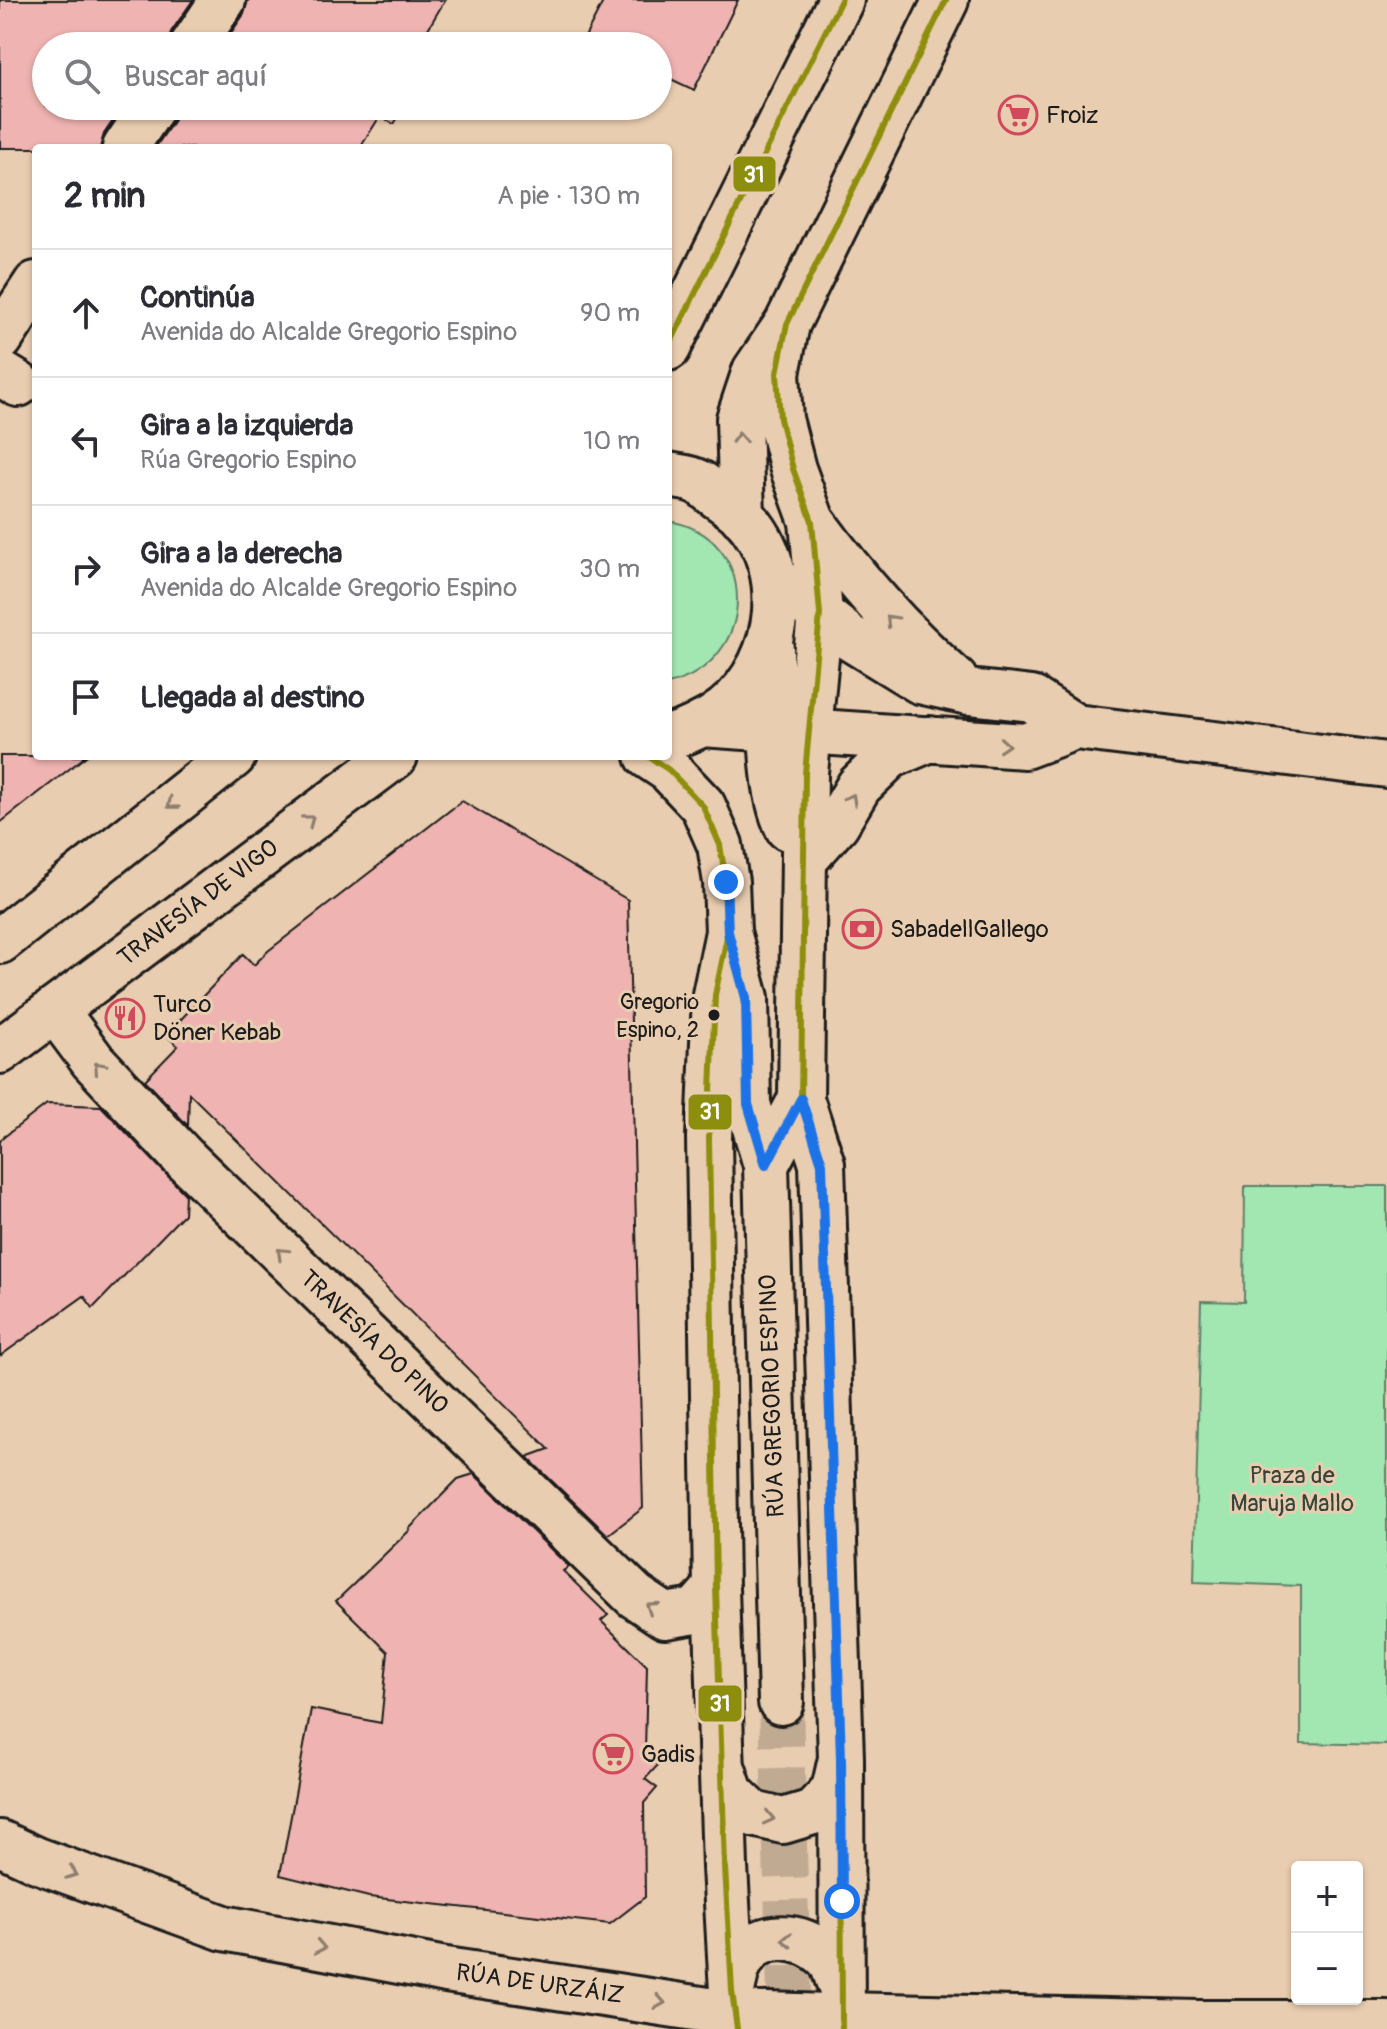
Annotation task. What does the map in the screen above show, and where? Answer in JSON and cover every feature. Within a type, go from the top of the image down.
[{"type":"main road","points":[[201,32],[223,0]]},
{"type":"main road","points":[[672,340],[841,0]]},
{"type":"main road","points":[[742,516],[739,419],[755,371],[787,324],[946,0]]},
{"type":"main road","points":[[128,144],[144,120]]},
{"type":"main road","points":[[0,339],[32,290]]},
{"type":"main road","points":[[787,324],[777,373],[780,419],[793,469],[812,521],[820,614],[790,730]]},
{"type":"main road","points":[[672,476],[697,481],[742,516],[761,544],[773,577],[776,609],[771,641],[761,667],[745,690],[726,710],[685,730]]},
{"type":"main road","points":[[812,521],[852,576],[890,619],[969,692]]},
{"type":"main road","points":[[773,577],[850,638],[920,681],[969,692],[1032,699],[1075,727],[1387,765]]},
{"type":"main road","points":[[771,641],[790,730],[804,860],[801,1099],[822,1164],[841,1759],[841,2010]]},
{"type":"main road","points":[[685,730],[790,730],[1025,746],[1075,727]]},
{"type":"main road","points":[[804,860],[837,823],[859,786],[890,756],[930,739]]},
{"type":"main road","points":[[0,941],[228,760]]},
{"type":"main road","name":"TRAVESÍA DE VIGO","points":[[0,1051],[390,760]]},
{"type":"main road","points":[[654,760],[669,770],[703,806],[720,845],[726,882],[728,932],[746,998],[748,1104],[766,1165]]},
{"type":"main road","points":[[728,932],[715,995],[709,1138],[716,1588],[734,2011]]},
{"type":"main road","name":"TRAVESÍA DO PINO","points":[[55,1010],[93,1061],[184,1158],[635,1596],[665,1616],[696,1611],[716,1588]]},
{"type":"main road","name":"RÚA GREGORIO ESPINO","points":[[781,1702],[766,1165],[801,1099]]},
{"type":"main road","points":[[722,1764],[731,1793],[753,1814],[783,1821],[813,1812],[834,1790],[841,1759]]},
{"type":"main road","name":"RÚA DE URZÁIZ","points":[[0,1843],[37,1860],[224,1928],[446,1970],[734,2011],[828,2017],[841,2010],[1183,2023],[1387,2023]]},
{"type":"main road","points":[[734,2011],[739,1964],[757,1945],[783,1937],[810,1942],[830,1960],[841,2010]]},
{"type":"green space","points":[[672,522],[698,531],[720,549],[733,573],[737,600],[733,626],[720,651],[698,671],[672,682]]},
{"type":"green space","name":"Praza de Maruja Mallo","points":[[1245,1186],[1387,1186],[1387,1745],[1301,1743],[1301,1586],[1194,1582],[1201,1301],[1244,1302]]},
{"type":"building","points":[[0,0],[193,0],[171,32],[32,32],[32,120],[114,120],[101,144],[32,144],[32,148],[0,148]]},
{"type":"building","points":[[248,0],[445,0],[426,32],[232,32],[244,14]]},
{"type":"building","points":[[604,0],[738,0],[694,90],[672,80],[672,32],[588,32]]},
{"type":"building","points":[[174,120],[378,120],[362,144],[158,144]]},
{"type":"building","points":[[0,756],[32,756],[32,760],[81,760],[0,823]]},
{"type":"building","points":[[462,801],[628,900],[643,1508],[608,1535],[527,1457],[549,1449],[189,1093],[188,1126],[145,1080],[178,1046],[166,1035],[243,954],[254,965]]},
{"type":"building","points":[[47,1104],[101,1106],[185,1194],[184,1214],[93,1308],[84,1296],[0,1356],[0,1140]]},
{"type":"building","points":[[474,1474],[569,1567],[563,1571],[608,1615],[601,1621],[647,1666],[645,1752],[658,1765],[645,1779],[657,1788],[644,1803],[645,1897],[610,1924],[369,1897],[280,1875],[311,1709],[381,1723],[388,1652],[336,1601],[458,1479]]},
{"type":"tunnel","points":[[781,1702],[790,2029]]},
{"type":"transit line","name":"31","points":[[672,340],[841,0]]},
{"type":"transit line","name":"31","points":[[842,2029],[841,1759],[822,1164],[801,1099],[805,773],[820,614],[812,521],[793,469],[780,419],[777,373],[787,324],[946,0]]},
{"type":"transit line","name":"31","points":[[654,760],[669,770],[703,806],[720,845],[726,882],[728,932],[715,995],[709,1138],[716,1588],[725,1867],[737,2029]]},
{"type":"place","name":"Froiz","points":[[1018,115]]},
{"type":"place","name":"SabadellGallego","points":[[862,929]]},
{"type":"place","name":"Gregorio Espino, 2","points":[[714,1015]]},
{"type":"place","name":"Turco Döner Kebab","points":[[125,1018]]},
{"type":"place","name":"Gadis","points":[[613,1754]]},
{"type":"route","points":[[726,882],[728,932],[746,998],[748,1104],[766,1165],[801,1099],[822,1164],[841,1759],[842,1901]]}]
